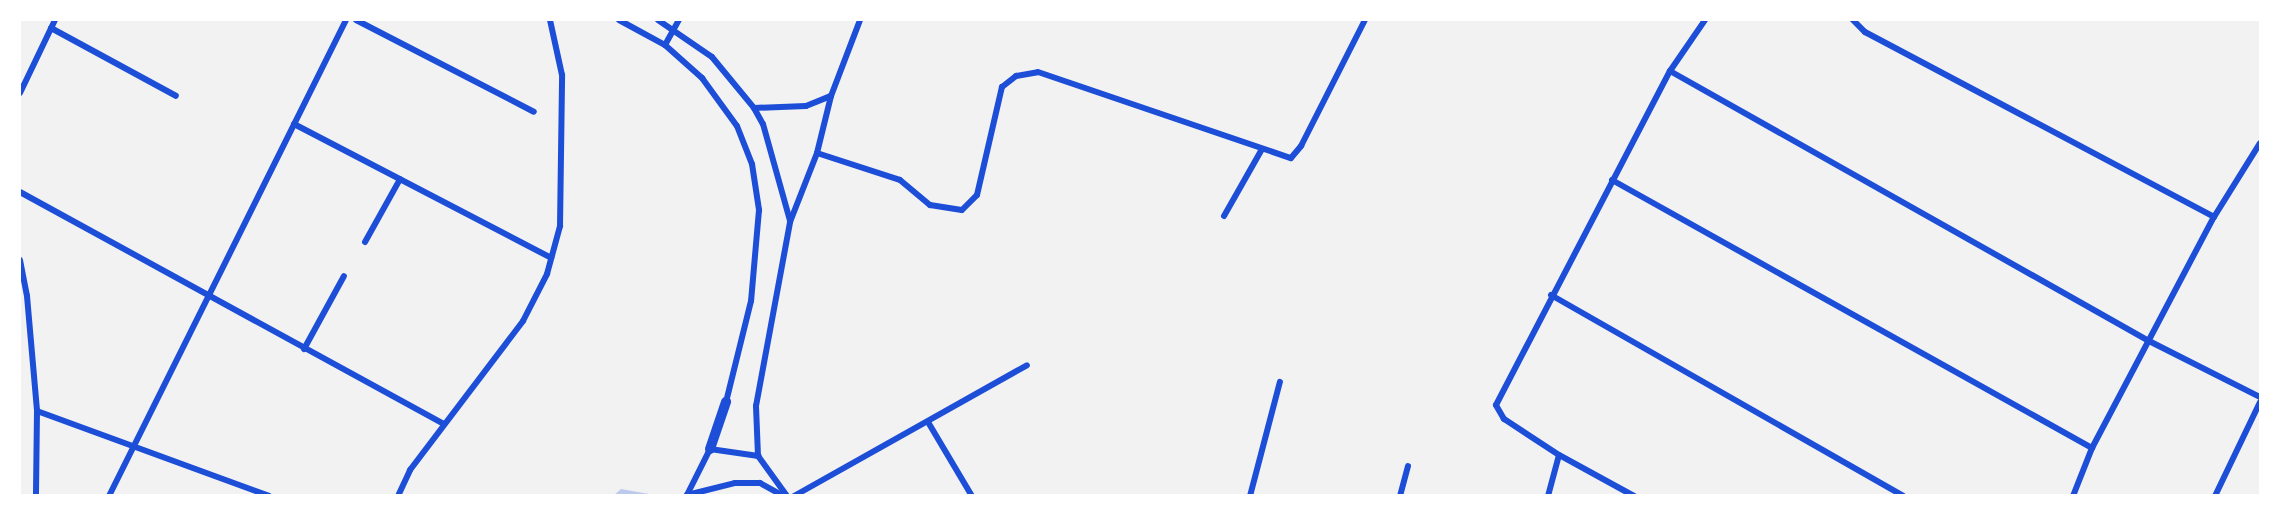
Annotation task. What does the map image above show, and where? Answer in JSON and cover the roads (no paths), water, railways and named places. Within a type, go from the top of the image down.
[{"type":"street","points":[[20,93],[55,20]]},
{"type":"street","points":[[110,495],[346,20]]},
{"type":"street","points":[[356,20],[534,111]]},
{"type":"street","points":[[398,495],[410,470],[523,321],[551,258],[560,226],[562,75],[550,20]]},
{"type":"street","points":[[619,20],[665,45],[702,78],[730,116],[752,164],[759,210],[751,301],[726,402],[710,449],[687,495]]},
{"type":"street","points":[[658,20],[712,57],[754,108],[763,124],[790,222]]},
{"type":"street","points":[[665,45],[679,20]]},
{"type":"street","points":[[785,495],[758,456],[756,406],[790,222],[817,153],[831,96],[860,20]]},
{"type":"street","points":[[817,153],[900,180],[930,206],[962,210],[977,195],[1002,87],[1016,76],[1038,72],[1287,158],[1294,156],[1365,20]]},
{"type":"street","points":[[1634,495],[1559,455],[1504,419],[1496,405],[1551,295],[1670,71],[1705,20]]},
{"type":"street","points":[[1853,20],[1865,32],[2214,217]]},
{"type":"street","points":[[51,28],[176,96]]},
{"type":"street","points":[[1670,71],[2149,341],[2260,397]]},
{"type":"street","points":[[754,108],[806,106],[831,96]]},
{"type":"street","points":[[294,124],[551,258]]},
{"type":"street","points":[[2073,495],[2092,448],[2214,217],[2260,143]]},
{"type":"street","points":[[1224,216],[1262,150]]},
{"type":"street","points":[[365,242],[400,179]]},
{"type":"street","points":[[1612,180],[2092,448]]},
{"type":"street","points":[[20,192],[208,297],[444,424]]},
{"type":"street","points":[[20,260],[27,296],[37,411],[36,495]]},
{"type":"street","points":[[304,349],[345,276]]},
{"type":"street","points":[[1551,295],[1903,495]]},
{"type":"street","points":[[794,495],[928,422],[1026,365]]},
{"type":"street","points":[[1250,495],[1280,382]]},
{"type":"street","points":[[2215,495],[2260,402]]},
{"type":"street","points":[[37,411],[269,495]]},
{"type":"street","points":[[928,422],[972,495]]},
{"type":"street","points":[[710,449],[758,456]]},
{"type":"street","points":[[1548,495],[1559,455]]},
{"type":"street","points":[[1400,495],[1408,466]]},
{"type":"street","points":[[687,495],[735,483],[760,483],[785,495]]}]
